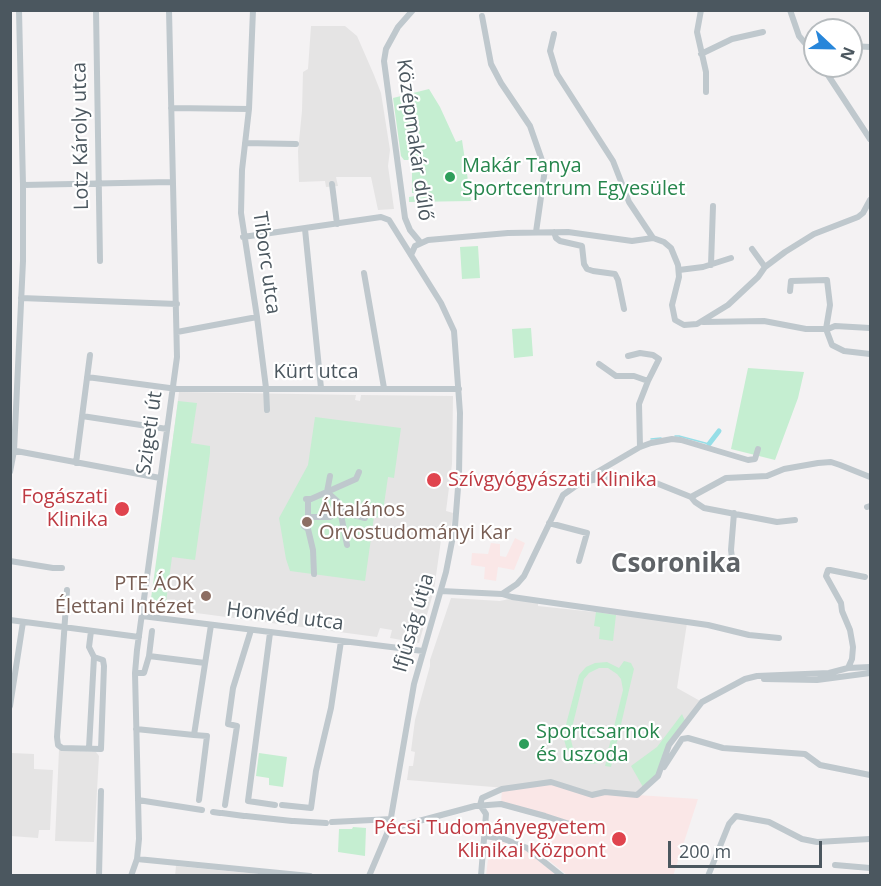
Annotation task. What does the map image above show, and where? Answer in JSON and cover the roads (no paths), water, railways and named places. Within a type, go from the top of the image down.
[{"type":"street","points":[[10,472],[21,298],[23,185],[19,10]]},
{"type":"street","name":"Lotz Károly utca","points":[[96,10],[100,261]]},
{"type":"street","name":"Szigeti út","points":[[131,876],[137,859],[139,839],[135,673],[174,389],[177,332],[171,182],[169,10]]},
{"type":"street","name":"Tiborc utca","points":[[253,10],[249,109],[242,170],[241,213],[257,317],[267,410]]},
{"type":"street","name":"Középmakár dűlő","points":[[413,10],[398,27],[386,49],[384,61],[405,218],[410,230],[420,242]]},
{"type":"street","points":[[701,10],[696,26],[706,72],[706,92]]},
{"type":"street","points":[[790,10],[799,36],[803,41]]},
{"type":"street","points":[[482,16],[491,64],[530,126],[545,169],[536,232]]},
{"type":"street","points":[[701,54],[732,39],[763,32]]},
{"type":"street","points":[[554,34],[550,51],[557,74],[613,161],[629,202],[653,238]]},
{"type":"street","points":[[830,78],[870,139]]},
{"type":"street","points":[[171,108],[249,109]]},
{"type":"street","points":[[245,143],[296,144]]},
{"type":"street","points":[[23,185],[171,182]]},
{"type":"street","points":[[243,237],[337,224],[333,184]]},
{"type":"street","points":[[703,322],[738,297],[765,267],[814,234],[858,217],[870,200]]},
{"type":"street","points":[[711,265],[713,206]]},
{"type":"street","name":"Ifjúság útja","points":[[337,224],[381,217],[389,220],[441,303],[452,326],[459,389],[459,475],[455,526],[441,591],[414,684],[401,749],[392,819],[369,876]]},
{"type":"street","points":[[305,230],[321,387]]},
{"type":"street","points":[[411,255],[415,246],[428,240],[536,232],[632,241],[653,238],[664,242],[670,248],[679,270],[672,305],[675,320],[684,325],[703,322],[764,321],[806,329],[826,329],[835,326],[870,328]]},
{"type":"street","points":[[554,232],[560,241],[582,246],[584,264],[587,268],[615,274],[624,309]]},
{"type":"street","points":[[752,249],[765,267]]},
{"type":"street","points":[[679,270],[711,265],[731,258]]},
{"type":"street","points":[[364,273],[384,388]]},
{"type":"street","points":[[790,291],[791,281],[827,280],[830,305],[826,329],[832,345],[844,351],[870,354]]},
{"type":"street","points":[[21,298],[177,304]]},
{"type":"street","points":[[177,332],[257,317]]},
{"type":"street","points":[[628,356],[640,353],[653,355],[659,359],[639,404],[640,447]]},
{"type":"street","points":[[76,463],[90,355]]},
{"type":"street","points":[[599,364],[616,376],[642,377],[648,381]]},
{"type":"street","name":"Kürt utca","points":[[87,376],[174,389],[321,387],[459,389]]},
{"type":"street","points":[[82,416],[167,429]]},
{"type":"street","points":[[502,594],[524,576],[563,495],[569,489],[640,447],[672,439],[681,440],[748,460],[755,459],[758,449]]},
{"type":"street","points":[[12,450],[160,478]]},
{"type":"street","points":[[691,497],[726,478],[767,476],[784,469],[818,463],[831,462],[870,477]]},
{"type":"street","points":[[314,574],[313,550],[308,529],[303,527],[309,517],[307,499],[357,479],[359,471]]},
{"type":"street","points":[[146,475],[159,489]]},
{"type":"street","points":[[330,476],[330,491],[340,511],[347,545]]},
{"type":"street","points":[[579,483],[608,477],[633,477],[656,483],[691,497],[704,508],[777,522],[795,520]]},
{"type":"street","points":[[309,517],[330,517],[340,511],[366,518]]},
{"type":"street","points":[[733,566],[731,550],[734,513]]},
{"type":"street","points":[[549,523],[587,533],[579,561]]},
{"type":"street","points":[[10,561],[62,568]]},
{"type":"street","points":[[848,668],[852,659],[853,646],[850,630],[841,603],[826,576],[828,570],[831,570],[865,577]]},
{"type":"street","points":[[510,589],[512,597]]},
{"type":"street","points":[[67,590],[57,744],[63,748],[101,749],[104,666],[103,660],[94,657]]},
{"type":"street","points":[[441,591],[502,594],[708,624],[749,634],[779,638]]},
{"type":"street","name":"Honvéd utca","points":[[142,616],[423,651]]},
{"type":"street","points":[[10,620],[139,637]]},
{"type":"street","points":[[10,706],[23,622]]},
{"type":"street","points":[[194,735],[210,625]]},
{"type":"street","points":[[225,805],[237,726],[228,724],[233,688],[251,630]]},
{"type":"street","points":[[88,748],[94,657],[90,647],[91,631]]},
{"type":"street","points":[[135,673],[144,673],[152,631]]},
{"type":"street","points":[[270,633],[248,801],[279,805],[311,808],[316,771],[331,708],[341,641]]},
{"type":"street","points":[[148,656],[205,663]]},
{"type":"street","points":[[658,776],[669,745],[702,702],[745,679],[757,676],[829,673],[848,668],[870,667]]},
{"type":"street","points":[[745,679],[817,680],[870,674]]},
{"type":"street","points":[[136,729],[207,736],[199,800]]},
{"type":"street","points":[[481,876],[486,814],[480,805],[482,798],[502,789],[551,782],[592,795],[606,792],[637,795],[658,776],[682,739],[688,738],[723,748],[805,754],[820,765],[870,775]]},
{"type":"street","points":[[99,876],[101,790]]},
{"type":"street","points":[[138,800],[212,812],[293,821],[392,819]]},
{"type":"street","points":[[389,829],[480,805],[501,804],[588,830]]},
{"type":"street","points":[[708,876],[729,824],[736,816],[769,822],[802,839],[817,842],[870,838]]},
{"type":"street","points":[[485,836],[504,839],[527,848],[562,876]]},
{"type":"street","points":[[137,859],[310,876]]},
{"type":"street","points":[[835,865],[870,868]]},
{"type":"waterway","points":[[709,444],[719,431]]},
{"type":"waterway","points":[[675,436],[709,444]]},
{"type":"waterway","points":[[651,439],[661,438]]},
{"type":"place","name":"Makár Tanya Sportcentrum Egyesület","points":[[450,177]]},
{"type":"place","name":"Szívgyógyászati Klinika","points":[[434,480]]},
{"type":"place","name":"Fogászati Klinika","points":[[122,509]]},
{"type":"place","name":"Általános Orvostudományi Kar","points":[[307,522]]},
{"type":"place","name":"PTE ÁOK Élettani Intézet","points":[[206,596]]},
{"type":"place","name":"Sportcsarnok és uszoda","points":[[524,744]]},
{"type":"place","name":"Pécsi Tudományegyetem Klinikai Központ","points":[[619,839]]},
{"type":"district","name":"Csoronika","points":[[676,565]]}]
